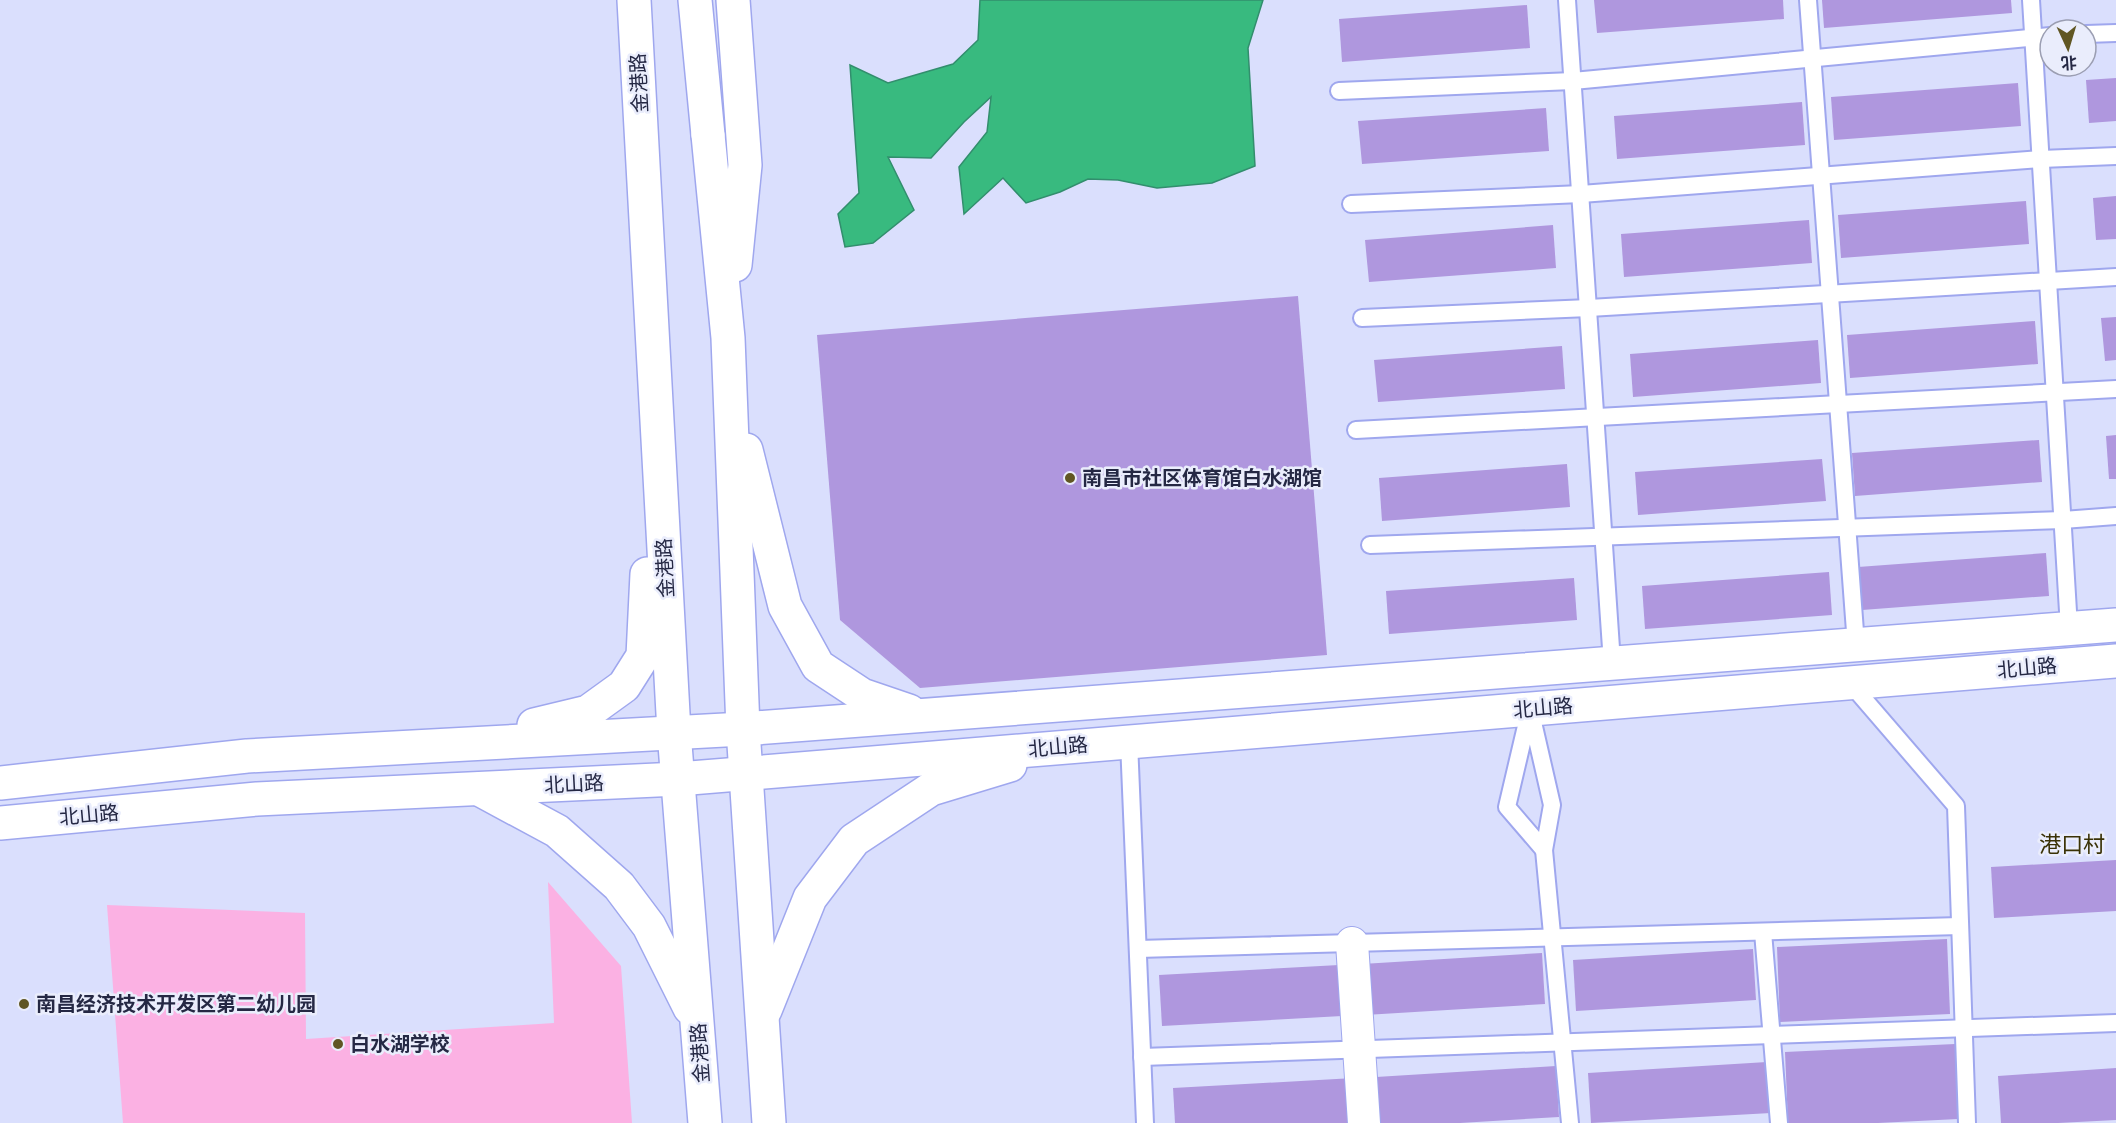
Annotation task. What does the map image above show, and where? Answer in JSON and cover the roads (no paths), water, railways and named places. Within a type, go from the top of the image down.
[{"type":"main road","points":[[694,0],[728,338],[742,729],[769,1123]]},
{"type":"main road","points":[[728,338],[746,165],[733,0]]},
{"type":"main road","name":"金港路","points":[[634,4],[674,732],[705,1123]]},
{"type":"main road","points":[[729,382],[784,606],[818,666],[862,695],[922,716]]},
{"type":"main road","points":[[456,744],[588,712],[624,686],[643,656],[656,404]]},
{"type":"main road","name":"北山路","points":[[0,783],[247,756],[742,729],[2116,625]]},
{"type":"main road","name":"北山路","points":[[0,823],[257,799],[678,779],[2116,661]]},
{"type":"main road","points":[[762,1017],[810,898],[854,840],[931,789],[1071,746]]},
{"type":"main road","points":[[479,789],[557,831],[619,886],[649,926],[698,1023]]},
{"type":"street","points":[[1352,943],[1364,1123]]},
{"type":"lane","points":[[1568,0],[1612,663]]},
{"type":"lane","points":[[1808,0],[1856,645]]},
{"type":"lane","points":[[2031,0],[2038,24]]},
{"type":"lane","points":[[2098,34],[2116,33]]},
{"type":"lane","points":[[1339,91],[1573,81],[2038,37]]},
{"type":"lane","points":[[2042,78],[2041,159],[2069,628]]},
{"type":"lane","points":[[1352,204],[1581,194],[2041,159],[2116,156]]},
{"type":"lane","points":[[1362,318],[1588,308],[2116,277]]},
{"type":"lane","points":[[1356,430],[2116,389]]},
{"type":"lane","points":[[1371,545],[2062,520],[2116,516]]},
{"type":"lane","points":[[1850,682],[1956,806],[1967,1123]]},
{"type":"lane","points":[[1530,709],[1551,805],[1544,850],[1570,1123]]},
{"type":"lane","points":[[1530,709],[1507,807],[1544,850]]},
{"type":"lane","points":[[1129,742],[1145,1123]]},
{"type":"lane","points":[[1138,949],[1960,926]]},
{"type":"lane","points":[[1763,932],[1779,1123]]},
{"type":"lane","points":[[1142,1057],[2116,1023]]},
{"type":"place","name":"南昌市社区体育馆白水湖馆","points":[[1070,478]]},
{"type":"place","name":"南昌经济技术开发区第二幼儿园","points":[[24,1004]]},
{"type":"place","name":"白水湖学校","points":[[338,1044]]},
{"type":"district","name":"港口村","points":[[2072,844]]}]
